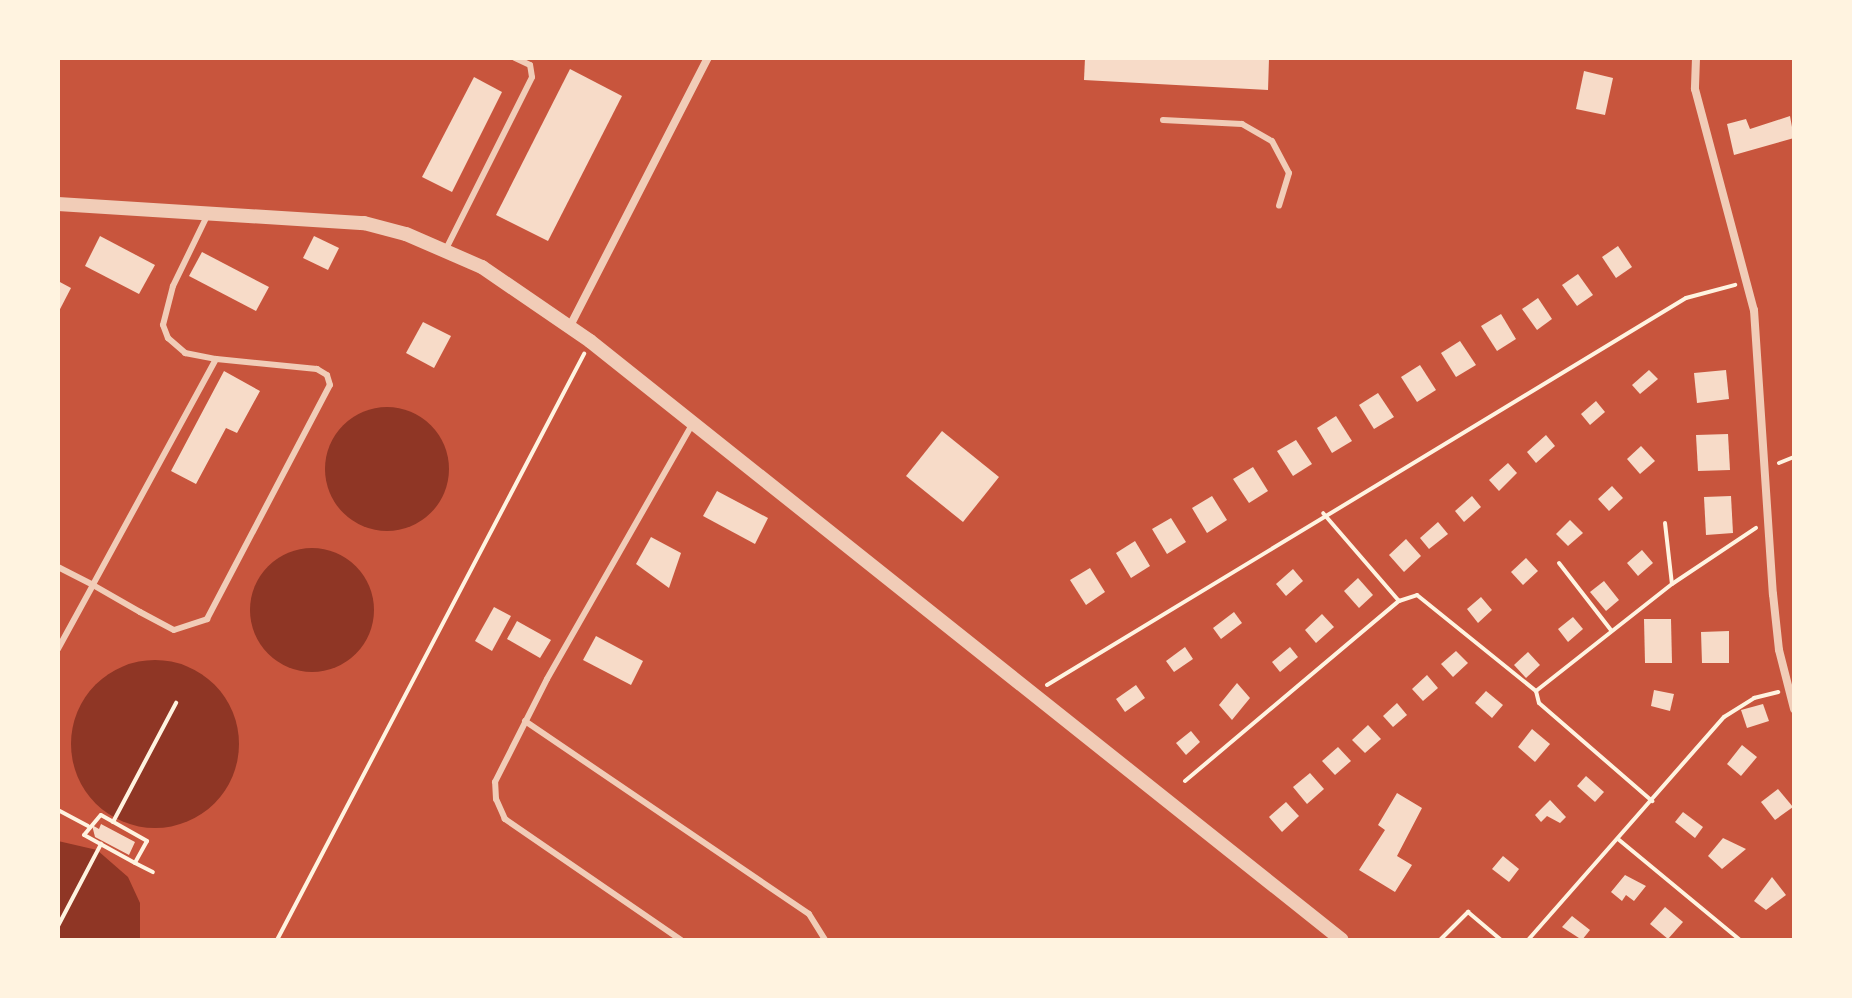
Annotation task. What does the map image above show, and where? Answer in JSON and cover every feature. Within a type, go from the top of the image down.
[{"type":"street","points":[[570,326],[708,58]]},
{"type":"street","points":[[1696,58],[1695,89],[1749,280],[1779,650],[1794,709]]},
{"type":"street","points":[[58,204],[364,223],[446,249],[590,341],[1342,940]]},
{"type":"lane","points":[[446,249],[532,77],[530,65],[519,59]]},
{"type":"lane","points":[[1163,120],[1242,124],[1272,141],[1289,173],[1279,205]]},
{"type":"lane","points":[[58,567],[174,630],[192,628],[207,619],[330,385],[317,369],[216,359],[185,353],[174,346],[163,325],[173,286],[208,212]]},
{"type":"lane","points":[[58,649],[216,359]]},
{"type":"lane","points":[[681,940],[505,819],[495,782],[525,721],[693,423]]},
{"type":"lane","points":[[525,721],[809,914],[825,940]]},
{"type":"path","points":[[1038,695],[1053,677],[1686,298],[1749,280]]},
{"type":"path","points":[[277,940],[590,341]]},
{"type":"path","points":[[1323,513],[1399,601]]},
{"type":"path","points":[[1536,691],[1672,584],[1767,520]]},
{"type":"path","points":[[1665,523],[1672,584]]},
{"type":"path","points":[[1559,563],[1611,630]]},
{"type":"path","points":[[1185,781],[1399,601],[1417,595],[1536,691],[1539,703],[1652,801]]},
{"type":"path","points":[[1528,940],[1724,717],[1754,698],[1788,690]]},
{"type":"path","points":[[113,822],[176,703]]},
{"type":"path","points":[[58,810],[89,826]]},
{"type":"path","points":[[135,863],[147,841],[101,815],[89,826],[84,835],[135,863],[153,872]]},
{"type":"path","points":[[1618,839],[1740,940]]},
{"type":"path","points":[[58,926],[101,844]]},
{"type":"path","points":[[1440,940],[1468,912],[1501,940]]},
{"type":"shaded area","points":[[387,407],[411,412],[431,425],[444,445],[449,469],[444,493],[431,513],[411,526],[387,531],[363,526],[343,513],[330,493],[325,469],[330,445],[343,425],[363,412]]},
{"type":"shaded area","points":[[312,548],[336,553],[356,566],[369,586],[374,610],[369,634],[356,654],[336,667],[312,672],[288,667],[268,654],[255,634],[250,610],[255,586],[268,566],[288,553]]},
{"type":"shaded area","points":[[155,660],[187,667],[202,674],[214,685],[225,697],[232,712],[239,744],[232,776],[225,791],[214,803],[202,814],[187,821],[155,828],[123,821],[108,814],[96,803],[85,791],[78,776],[71,744],[78,712],[85,697],[96,685],[108,674],[123,667]]},
{"type":"shaded area","points":[[58,841],[97,850],[128,877],[140,903],[140,940],[58,940]]},
{"type":"building","points":[[1085,58],[1269,58],[1268,90],[1084,80]]},
{"type":"building","points":[[570,69],[622,96],[548,241],[496,215]]},
{"type":"building","points":[[1584,71],[1613,78],[1605,115],[1576,109]]},
{"type":"building","points":[[474,77],[502,92],[452,192],[422,177]]},
{"type":"building","points":[[1790,116],[1794,138],[1734,155],[1727,124],[1746,119],[1750,129]]},
{"type":"building","points":[[100,236],[155,265],[139,294],[85,266]]},
{"type":"building","points":[[314,236],[339,248],[328,270],[303,258]]},
{"type":"building","points":[[1618,246],[1632,267],[1616,278],[1602,257]]},
{"type":"building","points":[[202,252],[269,287],[256,311],[189,276]]},
{"type":"building","points":[[1578,274],[1593,295],[1577,306],[1562,285]]},
{"type":"building","points":[[58,281],[71,288],[58,313]]},
{"type":"building","points":[[1538,298],[1552,319],[1537,330],[1522,309]]},
{"type":"building","points":[[1501,314],[1516,339],[1497,351],[1481,326]]},
{"type":"building","points":[[423,322],[451,336],[434,368],[406,353]]},
{"type":"building","points":[[1460,341],[1476,365],[1456,377],[1441,353]]},
{"type":"building","points":[[1420,365],[1436,390],[1417,402],[1401,377]]},
{"type":"building","points":[[1649,370],[1658,379],[1640,394],[1632,385]]},
{"type":"building","points":[[1726,370],[1729,399],[1697,403],[1694,373]]},
{"type":"building","points":[[224,371],[260,391],[237,433],[226,428],[196,484],[171,471]]},
{"type":"building","points":[[1378,393],[1394,417],[1374,429],[1359,405]]},
{"type":"building","points":[[1596,401],[1605,412],[1590,425],[1581,414]]},
{"type":"building","points":[[1336,416],[1352,441],[1332,453],[1317,428]]},
{"type":"building","points":[[942,431],[999,477],[963,522],[906,476]]},
{"type":"building","points":[[1728,434],[1730,470],[1698,471],[1696,435]]},
{"type":"building","points":[[1546,435],[1555,446],[1536,463],[1527,452]]},
{"type":"building","points":[[1296,440],[1312,464],[1293,476],[1277,451]]},
{"type":"building","points":[[1641,446],[1655,461],[1640,474],[1627,459]]},
{"type":"building","points":[[1508,463],[1517,473],[1499,491],[1489,480]]},
{"type":"building","points":[[1253,467],[1268,491],[1249,503],[1233,479]]},
{"type":"building","points":[[1612,486],[1623,498],[1609,511],[1598,499]]},
{"type":"building","points":[[717,491],[768,518],[755,544],[703,516]]},
{"type":"building","points":[[1212,496],[1227,520],[1207,533],[1192,508]]},
{"type":"building","points":[[1472,496],[1481,507],[1464,522],[1455,511]]},
{"type":"building","points":[[1731,496],[1733,533],[1706,535],[1704,497]]},
{"type":"building","points":[[1171,518],[1186,542],[1167,554],[1152,529]]},
{"type":"building","points":[[1570,520],[1583,533],[1568,546],[1556,534]]},
{"type":"building","points":[[1438,522],[1448,534],[1429,549],[1420,538]]},
{"type":"building","points":[[651,537],[681,553],[669,588],[636,564]]},
{"type":"building","points":[[1406,539],[1421,556],[1404,572],[1389,555]]},
{"type":"building","points":[[1135,541],[1150,566],[1131,578],[1116,553]]},
{"type":"building","points":[[1642,550],[1653,563],[1638,576],[1627,563]]},
{"type":"building","points":[[1526,558],[1538,571],[1523,585],[1511,572]]},
{"type":"building","points":[[1090,568],[1105,592],[1086,605],[1070,580]]},
{"type":"building","points":[[1293,569],[1303,581],[1286,596],[1276,584]]},
{"type":"building","points":[[1358,578],[1373,595],[1359,608],[1344,591]]},
{"type":"building","points":[[1604,581],[1619,600],[1606,611],[1590,592]]},
{"type":"building","points":[[1481,597],[1492,610],[1478,623],[1467,609]]},
{"type":"building","points":[[494,607],[511,616],[492,651],[475,641]]},
{"type":"building","points":[[1234,612],[1242,623],[1221,639],[1213,628]]},
{"type":"building","points":[[1322,614],[1334,627],[1316,643],[1305,630]]},
{"type":"building","points":[[1573,617],[1583,629],[1568,642],[1558,629]]},
{"type":"building","points":[[1644,619],[1671,619],[1672,663],[1645,663]]},
{"type":"building","points":[[517,621],[551,640],[540,658],[507,639]]},
{"type":"building","points":[[1729,631],[1729,663],[1702,663],[1701,632]]},
{"type":"building","points":[[596,636],[643,661],[631,685],[583,660]]},
{"type":"building","points":[[1185,647],[1193,659],[1174,672],[1166,661]]},
{"type":"building","points":[[1290,647],[1298,657],[1280,672],[1272,662]]},
{"type":"building","points":[[1456,651],[1468,663],[1453,677],[1441,664]]},
{"type":"building","points":[[1528,652],[1540,665],[1526,678],[1514,665]]},
{"type":"building","points":[[1427,675],[1438,688],[1423,701],[1412,689]]},
{"type":"building","points":[[1237,683],[1250,698],[1232,720],[1219,705]]},
{"type":"building","points":[[1136,685],[1145,698],[1125,712],[1116,699]]},
{"type":"building","points":[[1654,690],[1674,694],[1670,711],[1651,706]]},
{"type":"building","points":[[1486,691],[1503,705],[1492,718],[1475,703]]},
{"type":"building","points":[[1397,703],[1407,715],[1393,727],[1383,716]]},
{"type":"building","points":[[1763,704],[1769,721],[1747,728],[1741,710]]},
{"type":"building","points":[[1368,725],[1381,739],[1365,753],[1352,740]]},
{"type":"building","points":[[1532,729],[1550,744],[1535,762],[1518,747]]},
{"type":"building","points":[[1191,731],[1200,742],[1186,755],[1176,743]]},
{"type":"building","points":[[1742,745],[1757,757],[1741,776],[1727,764]]},
{"type":"building","points":[[1338,747],[1351,761],[1335,775],[1322,761]]},
{"type":"building","points":[[1310,773],[1324,789],[1307,804],[1293,787]]},
{"type":"building","points":[[1586,776],[1604,792],[1595,802],[1577,786]]},
{"type":"building","points":[[1778,789],[1793,807],[1775,820],[1761,802]]},
{"type":"building","points":[[1397,793],[1422,808],[1397,856],[1412,865],[1395,892],[1359,870],[1385,830],[1378,825]]},
{"type":"building","points":[[1550,800],[1566,817],[1560,823],[1547,816],[1541,822],[1535,815]]},
{"type":"building","points":[[1286,802],[1299,816],[1282,832],[1269,817]]},
{"type":"building","points":[[1683,812],[1703,827],[1695,838],[1675,822]]},
{"type":"building","points":[[101,824],[135,842],[129,855],[95,837],[92,825],[99,829]]},
{"type":"building","points":[[1723,838],[1746,849],[1722,869],[1708,856]]},
{"type":"building","points":[[1503,856],[1519,869],[1509,882],[1492,869]]},
{"type":"building","points":[[1625,875],[1646,886],[1634,901],[1626,895],[1622,901],[1611,892]]},
{"type":"building","points":[[1772,877],[1786,895],[1766,910],[1754,901]]},
{"type":"building","points":[[1665,907],[1683,922],[1668,939],[1650,924]]},
{"type":"building","points":[[1572,916],[1590,930],[1582,940],[1562,927]]}]
